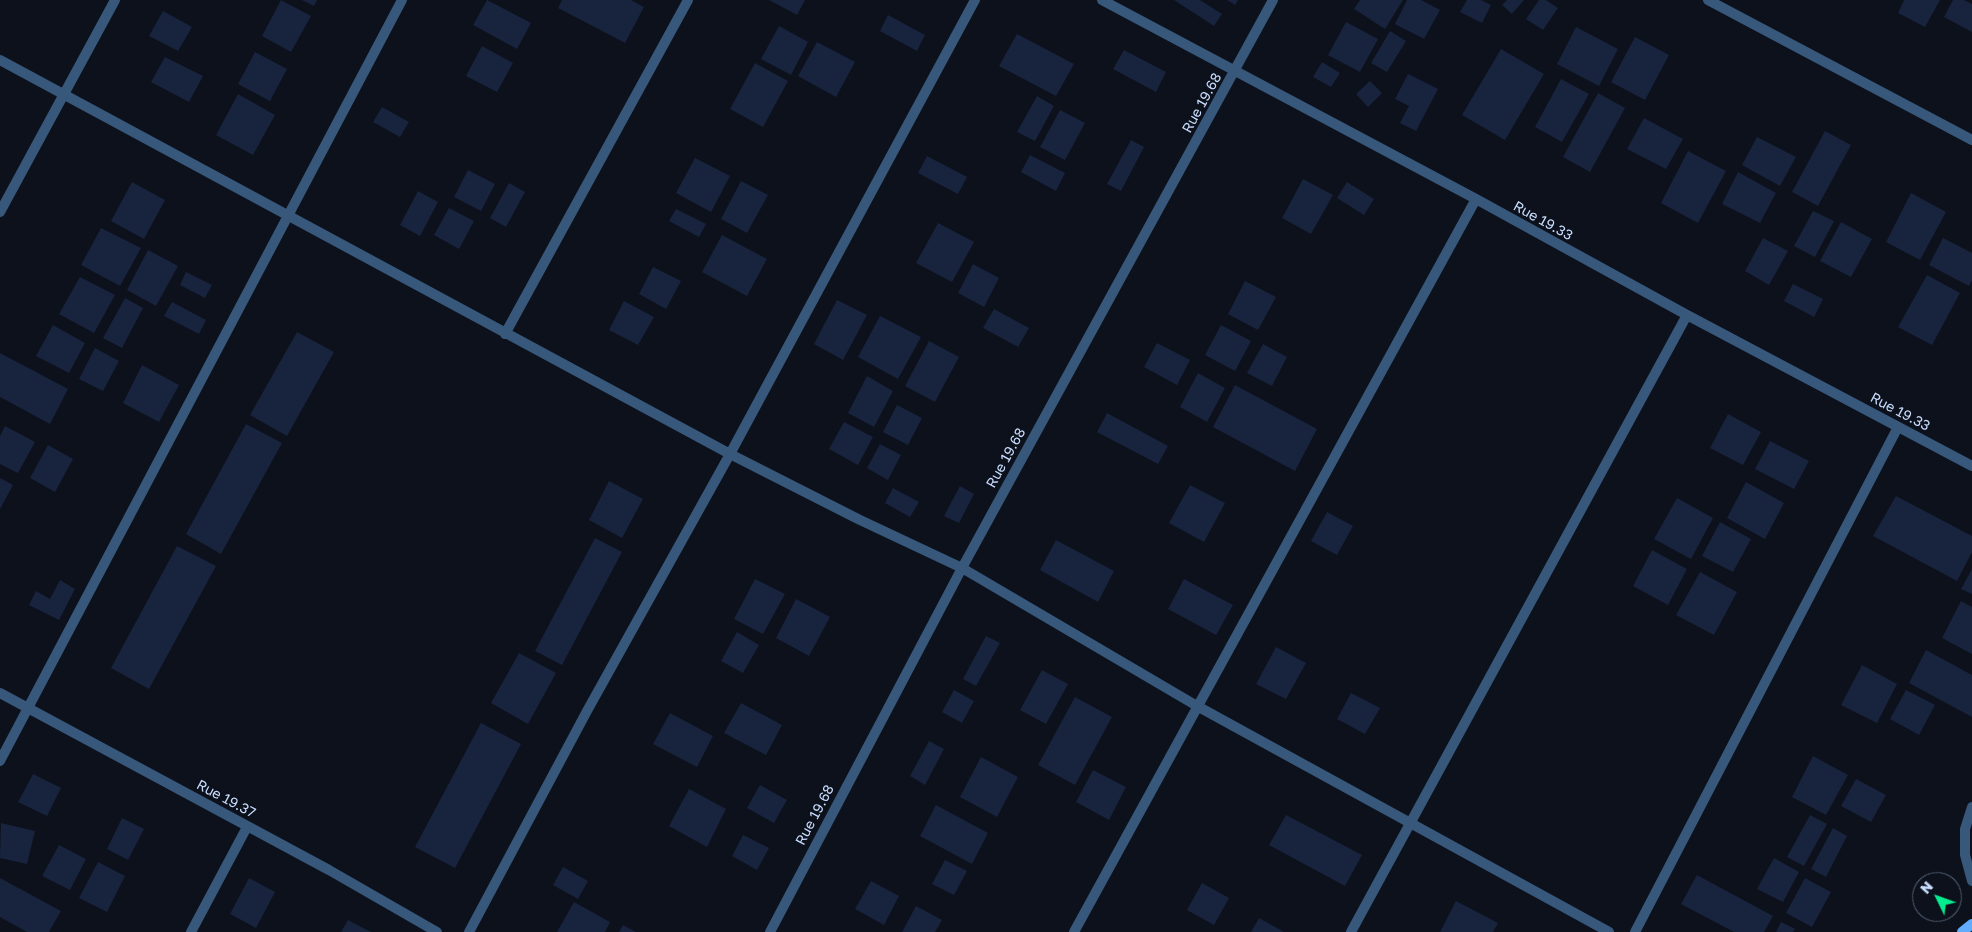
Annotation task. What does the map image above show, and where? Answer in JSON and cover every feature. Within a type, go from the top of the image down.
[{"type":"main road","points":[[1962,932],[1972,924]]},
{"type":"street","points":[[0,212],[114,0]]},
{"type":"street","points":[[0,761],[402,0]]},
{"type":"street","points":[[505,334],[688,0]]},
{"type":"street","points":[[469,932],[587,711],[730,454],[974,0]]},
{"type":"street","name":"Rue 19.33","points":[[1102,0],[1972,466]]},
{"type":"street","name":"Rue 19.68","points":[[770,932],[962,568],[1273,0]]},
{"type":"street","points":[[1708,0],[1972,140]]},
{"type":"street","points":[[0,60],[730,454],[858,519],[962,568],[1197,706],[1608,932]]},
{"type":"street","points":[[1074,932],[1476,200]]},
{"type":"street","points":[[1351,932],[1687,315]]},
{"type":"street","points":[[1635,932],[1898,427]]},
{"type":"street","name":"Rue 19.37","points":[[0,693],[329,870],[437,932]]},
{"type":"street","points":[[1972,807],[1965,829],[1965,855],[1972,881]]},
{"type":"street","points":[[191,932],[247,827]]},
{"type":"building","points":[[281,0],[311,16],[291,52],[262,36]]},
{"type":"building","points":[[302,0],[317,0],[314,6]]},
{"type":"building","points":[[487,0],[531,23],[517,49],[473,25]]},
{"type":"building","points":[[562,0],[631,0],[644,7],[625,43],[558,8]]},
{"type":"building","points":[[769,0],[805,0],[797,15]]},
{"type":"building","points":[[1174,0],[1200,0],[1222,14],[1214,26]]},
{"type":"building","points":[[1227,0],[1238,0],[1235,5]]},
{"type":"building","points":[[1360,0],[1403,0],[1385,29],[1354,9]]},
{"type":"building","points":[[1407,0],[1421,0],[1440,10],[1424,39],[1395,24]]},
{"type":"building","points":[[1467,0],[1481,0],[1491,5],[1482,23],[1460,12]]},
{"type":"building","points":[[1507,0],[1524,0],[1512,14],[1502,5]]},
{"type":"building","points":[[1539,0],[1546,0],[1558,8],[1543,30],[1526,19]]},
{"type":"building","points":[[1904,0],[1940,0],[1925,27],[1898,13]]},
{"type":"building","points":[[1953,0],[1964,0],[1972,4],[1972,32],[1944,17]]},
{"type":"building","points":[[163,11],[192,27],[178,51],[149,36]]},
{"type":"building","points":[[888,15],[925,35],[917,51],[880,31]]},
{"type":"building","points":[[1346,22],[1378,39],[1360,72],[1328,55]]},
{"type":"building","points":[[779,26],[808,42],[791,75],[761,59]]},
{"type":"building","points":[[1576,27],[1618,49],[1599,86],[1557,64]]},
{"type":"building","points":[[1390,31],[1406,41],[1387,72],[1371,63]]},
{"type":"building","points":[[1017,34],[1074,64],[1056,96],[999,66]]},
{"type":"building","points":[[1635,37],[1669,55],[1645,100],[1611,82]]},
{"type":"building","points":[[817,42],[855,62],[836,97],[798,76]]},
{"type":"building","points":[[482,46],[513,63],[497,92],[466,76]]},
{"type":"building","points":[[1501,49],[1544,74],[1505,140],[1462,115]]},
{"type":"building","points":[[1124,50],[1166,72],[1156,92],[1113,69]]},
{"type":"building","points":[[255,52],[287,69],[270,101],[238,84]]},
{"type":"building","points":[[165,57],[203,76],[189,102],[151,82]]},
{"type":"building","points":[[1322,62],[1340,73],[1331,87],[1313,77]]},
{"type":"building","points":[[755,63],[788,81],[763,127],[730,109]]},
{"type":"building","points":[[1408,74],[1438,89],[1416,131],[1400,123],[1409,106],[1395,99]]},
{"type":"building","points":[[1561,79],[1589,94],[1562,142],[1535,127]]},
{"type":"building","points":[[1370,81],[1382,93],[1368,107],[1356,94]]},
{"type":"building","points":[[1598,93],[1625,108],[1590,172],[1563,157]]},
{"type":"building","points":[[238,94],[275,115],[253,155],[216,135]]},
{"type":"building","points":[[1037,96],[1054,106],[1035,141],[1017,132]]},
{"type":"building","points":[[382,107],[409,122],[400,137],[373,122]]},
{"type":"building","points":[[1060,110],[1085,123],[1065,160],[1040,147]]},
{"type":"building","points":[[1644,118],[1683,139],[1666,169],[1627,149]]},
{"type":"building","points":[[1825,131],[1851,145],[1818,206],[1792,192]]},
{"type":"building","points":[[1757,137],[1796,157],[1780,186],[1742,165]]},
{"type":"building","points":[[1131,140],[1144,147],[1121,191],[1107,184]]},
{"type":"building","points":[[1688,151],[1726,171],[1698,223],[1661,203]]},
{"type":"building","points":[[1030,155],[1065,173],[1056,191],[1021,172]]},
{"type":"building","points":[[927,156],[967,177],[958,194],[918,173]]},
{"type":"building","points":[[695,158],[730,176],[711,212],[676,193]]},
{"type":"building","points":[[468,170],[495,184],[481,211],[454,197]]},
{"type":"building","points":[[1738,172],[1776,193],[1760,223],[1722,204]]},
{"type":"building","points":[[1303,179],[1333,195],[1311,234],[1282,218]]},
{"type":"building","points":[[741,181],[768,195],[747,233],[721,219]]},
{"type":"building","points":[[132,182],[165,200],[144,239],[111,221]]},
{"type":"building","points":[[1347,182],[1374,199],[1364,215],[1337,198]]},
{"type":"building","points":[[509,183],[525,192],[506,227],[490,218]]},
{"type":"building","points":[[418,191],[438,202],[420,236],[400,225]]},
{"type":"building","points":[[1911,193],[1946,212],[1920,260],[1886,242]]},
{"type":"building","points":[[449,208],[474,221],[459,249],[434,235]]},
{"type":"building","points":[[676,209],[706,224],[699,237],[669,221]]},
{"type":"building","points":[[1813,211],[1834,221],[1815,257],[1794,246]]},
{"type":"building","points":[[1841,222],[1872,239],[1851,277],[1820,261]]},
{"type":"building","points":[[938,223],[974,242],[952,282],[916,263]]},
{"type":"building","points":[[101,228],[141,248],[120,286],[81,265]]},
{"type":"building","points":[[722,235],[767,259],[747,296],[702,272]]},
{"type":"building","points":[[1763,238],[1788,251],[1769,285],[1745,271]]},
{"type":"building","points":[[1943,238],[1972,253],[1972,280],[1969,286],[1929,265]]},
{"type":"building","points":[[148,250],[178,266],[156,306],[127,290]]},
{"type":"building","points":[[973,264],[999,278],[984,307],[958,293]]},
{"type":"building","points":[[653,267],[681,281],[666,309],[639,294]]},
{"type":"building","points":[[186,272],[212,285],[205,298],[180,285]]},
{"type":"building","points":[[1927,275],[1960,293],[1932,345],[1898,327]]},
{"type":"building","points":[[80,277],[115,295],[94,333],[59,314]]},
{"type":"building","points":[[1245,281],[1276,297],[1258,330],[1228,314]]},
{"type":"building","points":[[1793,284],[1823,299],[1814,317],[1784,301]]},
{"type":"building","points":[[125,298],[143,308],[122,348],[103,338]]},
{"type":"building","points":[[837,300],[867,315],[843,360],[814,344]]},
{"type":"building","points":[[624,301],[654,317],[638,345],[609,330]]},
{"type":"building","points":[[172,302],[206,320],[199,334],[164,316]]},
{"type":"building","points":[[994,309],[1029,328],[1018,347],[983,328]]},
{"type":"building","points":[[880,316],[921,337],[898,379],[858,357]]},
{"type":"building","points":[[53,325],[85,343],[69,373],[36,356]]},
{"type":"building","points":[[1221,325],[1251,341],[1235,371],[1205,355]]},
{"type":"building","points":[[297,332],[334,352],[287,436],[250,415]]},
{"type":"building","points":[[929,341],[959,357],[935,402],[905,386]]},
{"type":"building","points":[[1157,343],[1190,360],[1177,385],[1144,367]]},
{"type":"building","points":[[1263,344],[1287,357],[1272,386],[1247,373]]},
{"type":"building","points":[[95,348],[119,361],[103,391],[79,379]]},
{"type":"building","points":[[0,353],[68,389],[50,424],[0,397]]},
{"type":"building","points":[[142,365],[179,385],[159,422],[123,403]]},
{"type":"building","points":[[1198,373],[1225,388],[1207,422],[1180,407]]},
{"type":"building","points":[[867,376],[893,391],[874,427],[848,413]]},
{"type":"building","points":[[1235,385],[1317,429],[1295,471],[1213,427]]},
{"type":"building","points":[[897,405],[922,418],[908,445],[883,432]]},
{"type":"building","points":[[1107,413],[1168,446],[1158,464],[1097,432]]},
{"type":"building","points":[[1728,414],[1761,432],[1743,465],[1710,448]]},
{"type":"building","points":[[844,422],[873,437],[858,465],[829,449]]},
{"type":"building","points":[[246,424],[282,443],[221,554],[186,534]]},
{"type":"building","points":[[5,426],[35,442],[18,473],[0,464],[0,436]]},
{"type":"building","points":[[1770,441],[1809,461],[1794,489],[1755,469]]},
{"type":"building","points":[[880,444],[901,455],[888,480],[867,468]]},
{"type":"building","points":[[48,445],[73,459],[55,492],[30,478]]},
{"type":"building","points":[[0,478],[13,485],[0,509]]},
{"type":"building","points":[[609,481],[643,499],[622,538],[589,520]]},
{"type":"building","points":[[1746,482],[1784,503],[1765,539],[1727,518]]},
{"type":"building","points":[[1190,485],[1225,503],[1204,542],[1169,523]]},
{"type":"building","points":[[960,486],[974,494],[959,523],[944,516]]},
{"type":"building","points":[[893,488],[919,502],[910,517],[885,503]]},
{"type":"building","points":[[1896,496],[1972,536],[1972,552],[1957,581],[1873,536]]},
{"type":"building","points":[[1677,498],[1713,518],[1691,559],[1654,539]]},
{"type":"building","points":[[1327,512],[1353,526],[1337,555],[1311,541]]},
{"type":"building","points":[[1720,522],[1751,539],[1733,572],[1702,556]]},
{"type":"building","points":[[595,538],[622,552],[562,665],[535,651]]},
{"type":"building","points":[[1056,540],[1114,571],[1098,602],[1040,570]]},
{"type":"building","points":[[177,546],[216,566],[149,689],[111,668]]},
{"type":"building","points":[[1652,550],[1687,569],[1668,605],[1633,586]]},
{"type":"building","points":[[1972,569],[1972,594],[1961,589]]},
{"type":"building","points":[[1700,572],[1737,592],[1714,635],[1676,615]]},
{"type":"building","points":[[755,579],[785,594],[763,634],[734,619]]},
{"type":"building","points":[[1184,579],[1233,605],[1216,635],[1168,609]]},
{"type":"building","points":[[60,580],[75,589],[59,620],[29,605],[36,591],[50,599]]},
{"type":"building","points":[[796,599],[830,617],[809,656],[776,638]]},
{"type":"building","points":[[1961,601],[1972,607],[1972,654],[1942,638]]},
{"type":"building","points":[[737,632],[759,645],[743,673],[721,661]]},
{"type":"building","points":[[986,636],[1000,643],[976,686],[963,679]]},
{"type":"building","points":[[1276,647],[1306,663],[1286,699],[1256,684]]},
{"type":"building","points":[[1926,650],[1972,675],[1972,717],[1909,683]]},
{"type":"building","points":[[519,653],[556,673],[528,724],[491,703]]},
{"type":"building","points":[[1862,665],[1897,684],[1877,723],[1841,705]]},
{"type":"building","points":[[1042,670],[1068,684],[1046,724],[1020,710]]},
{"type":"building","points":[[954,690],[974,701],[962,723],[942,712]]},
{"type":"building","points":[[1906,690],[1935,705],[1919,735],[1890,719]]},
{"type":"building","points":[[1351,693],[1380,708],[1365,734],[1337,719]]},
{"type":"building","points":[[1075,697],[1112,717],[1075,785],[1038,765]]},
{"type":"building","points":[[741,703],[782,725],[766,755],[724,733]]},
{"type":"building","points":[[670,713],[713,736],[697,767],[653,744]]},
{"type":"building","points":[[481,723],[521,744],[455,868],[415,847]]},
{"type":"building","points":[[929,741],[944,749],[925,785],[910,776]]},
{"type":"building","points":[[1813,756],[1848,775],[1826,815],[1792,797]]},
{"type":"building","points":[[981,757],[1018,777],[997,817],[960,797]]},
{"type":"building","points":[[1093,770],[1126,787],[1109,820],[1076,802]]},
{"type":"building","points":[[33,774],[61,788],[47,816],[18,802]]},
{"type":"building","points":[[1856,779],[1886,795],[1871,822],[1841,806]]},
{"type":"building","points":[[760,785],[787,800],[774,823],[747,808]]},
{"type":"building","points":[[689,789],[726,809],[707,847],[669,826]]},
{"type":"building","points":[[936,805],[988,833],[972,864],[920,836]]},
{"type":"building","points":[[1286,815],[1362,855],[1345,886],[1269,845]]},
{"type":"building","points":[[1810,815],[1827,824],[1804,866],[1787,857]]},
{"type":"building","points":[[122,818],[144,829],[128,860],[107,849]]},
{"type":"building","points":[[1,823],[35,831],[27,864],[0,858]]},
{"type":"building","points":[[1833,828],[1847,836],[1826,877],[1811,869]]},
{"type":"building","points":[[743,835],[769,848],[757,870],[732,856]]},
{"type":"building","points":[[59,845],[86,859],[70,890],[42,876]]},
{"type":"building","points":[[1774,858],[1799,872],[1783,902],[1757,889]]},
{"type":"building","points":[[945,860],[967,871],[954,895],[932,884]]},
{"type":"building","points":[[98,862],[125,876],[107,912],[79,898]]},
{"type":"building","points":[[563,867],[588,881],[578,899],[553,885]]},
{"type":"building","points":[[1697,875],[1773,916],[1764,932],[1734,932],[1681,904]]},
{"type":"building","points":[[0,878],[61,911],[49,932],[27,932],[0,917]]},
{"type":"building","points":[[249,878],[275,892],[256,928],[230,914]]},
{"type":"building","points":[[1805,878],[1831,892],[1812,927],[1786,913]]},
{"type":"building","points":[[871,881],[899,896],[884,925],[855,909]]},
{"type":"building","points":[[1202,883],[1229,898],[1214,925],[1187,910]]},
{"type":"building","points":[[1456,901],[1498,923],[1493,932],[1440,932]]},
{"type":"building","points":[[574,902],[610,922],[605,932],[557,932]]},
{"type":"building","points":[[916,906],[942,920],[935,932],[902,932]]},
{"type":"building","points":[[1259,918],[1284,932],[1251,932]]},
{"type":"building","points":[[348,920],[371,932],[341,932]]},
{"type":"building","points":[[1781,922],[1795,929],[1793,932],[1776,932]]},
{"type":"building","points":[[623,925],[636,932],[619,932]]}]
